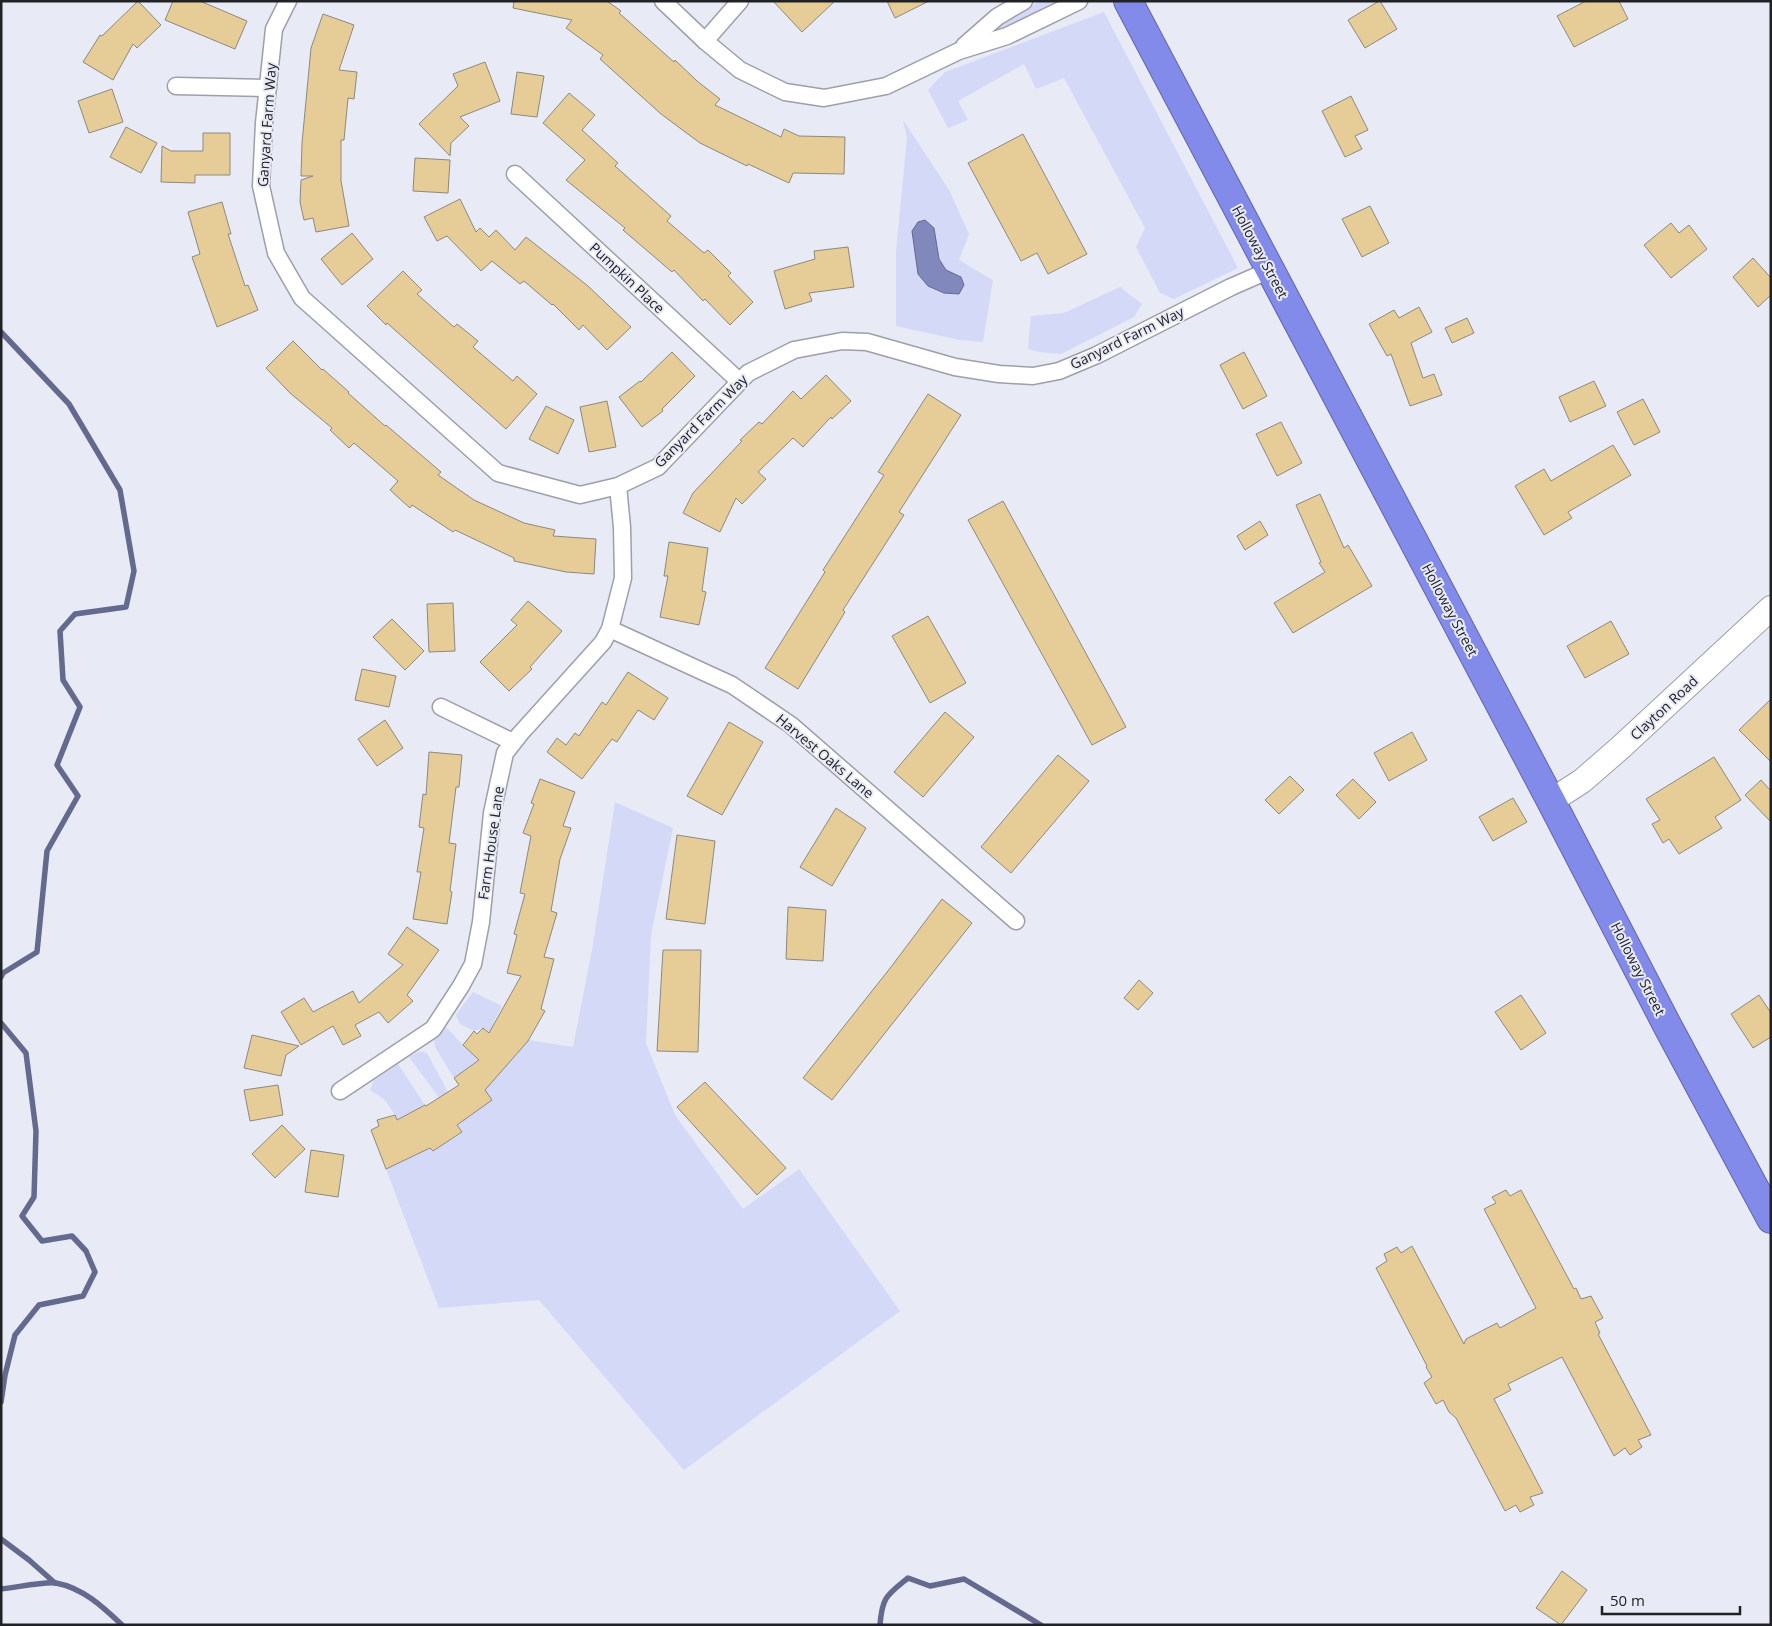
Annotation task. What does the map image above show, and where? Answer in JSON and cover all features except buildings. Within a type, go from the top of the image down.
[{"type":"highway","name":"Holloway Street","points":[[1128,1],[1771,1219]]},
{"type":"street","name":"Ganyard Farm Way","points":[[288,1],[274,29],[260,186],[276,253],[302,298],[498,473],[580,495],[618,486],[658,467],[748,373],[794,350],[842,341],[867,342],[955,367],[1014,376],[1034,376],[1059,371],[1097,355],[1231,287],[1270,270]]},
{"type":"street","points":[[663,1],[704,41],[740,70],[785,92],[824,98],[886,86],[959,51],[1007,36],[1079,1]]},
{"type":"street","points":[[704,41],[740,1]]},
{"type":"street","points":[[959,51],[997,17],[1024,1]]},
{"type":"street","points":[[176,86],[268,88]]},
{"type":"street","name":"Pumpkin Place","points":[[515,174],[739,381]]},
{"type":"street","name":"Farm House Lane","points":[[340,1091],[433,1029],[448,1009],[473,964],[481,922],[492,813],[505,753],[603,642],[610,629],[623,578],[622,527],[618,486]]},
{"type":"street","name":"Clayton Road","points":[[1551,801],[1582,781],[1620,748],[1771,608]]},
{"type":"street","name":"Harvest Oaks Lane","points":[[610,629],[732,685],[791,725],[1016,921]]},
{"type":"street","points":[[441,707],[513,742]]},
{"type":"shaded area","points":[[1041,1],[1056,1],[972,46],[998,23]]},
{"type":"shaded area","points":[[1104,12],[1238,268],[1174,299],[1160,293],[1136,247],[1145,228],[1064,78],[1036,89],[1024,64],[958,101],[968,120],[948,128],[928,90],[945,72]]},
{"type":"shaded area","points":[[903,120],[949,190],[969,234],[959,260],[993,280],[983,342],[960,340],[896,326],[896,252],[907,138]]},
{"type":"shaded area","points":[[1120,287],[1142,304],[1134,317],[1061,354],[1028,349],[1031,316],[1064,313]]},
{"type":"shaded area","points":[[615,802],[673,828],[651,935],[646,1043],[675,1115],[743,1209],[799,1169],[900,1311],[684,1470],[539,1300],[439,1308],[386,1169],[412,1156],[395,1115],[385,1100],[370,1090],[374,1080],[398,1064],[425,1105],[414,1124],[433,1151],[462,1133],[444,1104],[409,1057],[420,1051],[427,1053],[463,1120],[469,1068],[454,1078],[435,1047],[434,1039],[446,1027],[497,1076],[515,1055],[483,1028],[474,1031],[460,1024],[456,1015],[473,992],[502,1006],[493,1023],[528,1040],[573,1047],[592,950]]},
{"type":"water","points":[[925,220],[934,228],[939,259],[946,270],[961,277],[964,285],[959,294],[944,293],[928,286],[918,274],[912,231],[918,222]]},
{"type":"waterway","points":[[1,332],[69,404],[120,490],[134,571],[126,607],[75,614],[60,631],[63,680],[80,707],[57,765],[78,796],[47,851],[37,952],[3,973],[1,977]]},
{"type":"waterway","points":[[1,1023],[26,1053],[36,1131],[34,1197],[22,1216],[42,1241],[72,1236],[86,1251],[95,1272],[83,1296],[39,1305],[15,1335],[5,1375],[1,1402]]},
{"type":"waterway","points":[[1,1539],[55,1583]]},
{"type":"waterway","points":[[880,1625],[884,1602],[890,1593],[908,1578],[930,1586],[964,1579],[1041,1625]]},
{"type":"waterway","points":[[1,1589],[56,1583],[75,1589],[92,1599],[122,1625]]}]
